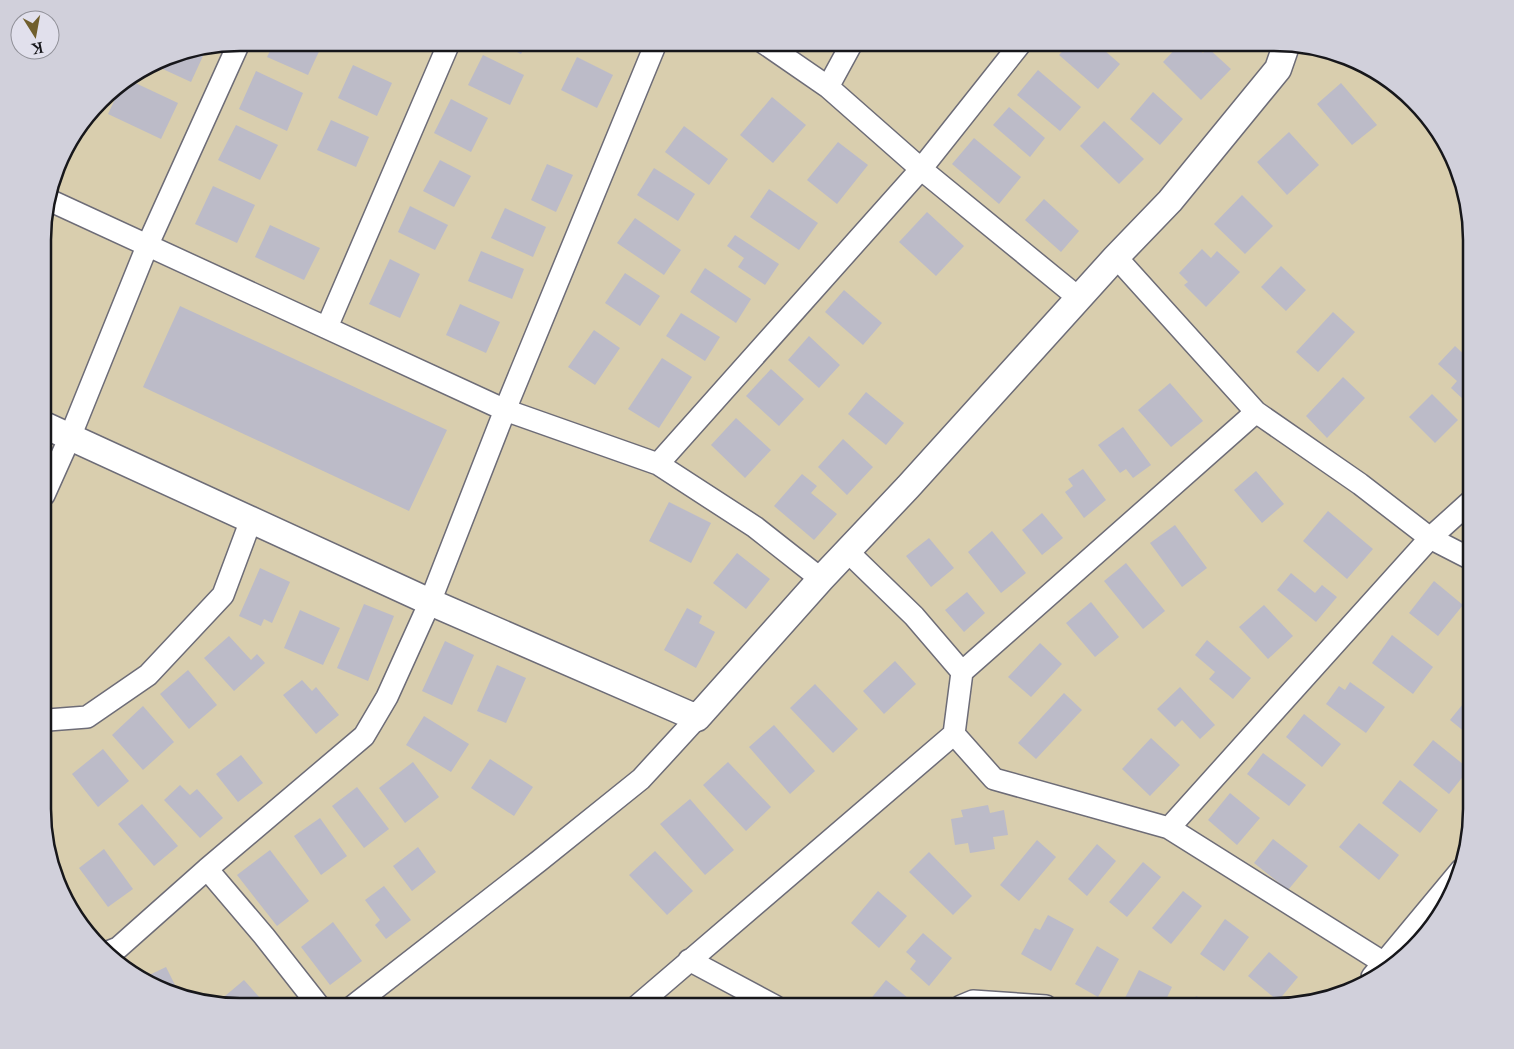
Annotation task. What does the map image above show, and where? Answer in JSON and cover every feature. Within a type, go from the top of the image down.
[{"type":"street","points":[[51,479],[148,244],[235,51]]},
{"type":"street","points":[[327,327],[446,51]]},
{"type":"street","points":[[114,949],[364,736],[387,697],[430,602],[505,410],[653,51]]},
{"type":"street","points":[[776,51],[828,87],[921,169],[1080,299]]},
{"type":"street","points":[[828,87],[848,51]]},
{"type":"street","points":[[658,464],[921,169],[1015,51]]},
{"type":"street","points":[[363,998],[532,868],[641,779],[821,579],[1080,299],[1116,257],[1170,201],[1278,69],[1283,52]]},
{"type":"street","points":[[55,203],[505,410],[658,464],[755,527],[821,579]]},
{"type":"street","points":[[1116,257],[1256,412],[1360,484],[1430,538],[1463,555]]},
{"type":"street","points":[[645,998],[954,734],[962,672],[1256,412]]},
{"type":"street","points":[[51,428],[430,602],[697,718]]},
{"type":"street","points":[[1169,828],[1430,538],[1463,508]]},
{"type":"street","points":[[51,720],[87,717],[148,675],[223,595],[251,520]]},
{"type":"street","points":[[848,551],[914,616],[962,672]]},
{"type":"street","points":[[954,734],[994,779],[1169,828],[1375,968]]},
{"type":"street","points":[[207,869],[264,936],[313,998]]},
{"type":"street","points":[[1385,962],[1442,894]]},
{"type":"street","points":[[689,960],[760,998]]},
{"type":"shaded area","points":[[1273,51],[1298,53],[1334,61],[1357,71],[1389,90],[1424,125],[1443,157],[1453,180],[1459,204],[1463,241],[1463,808],[1461,833],[1453,869],[1443,892],[1424,924],[1389,959],[1357,978],[1334,988],[1310,994],[1273,998],[241,998],[216,996],[180,988],[157,978],[125,959],[98,933],[83,914],[61,869],[53,833],[51,808],[51,241],[53,216],[61,180],[71,157],[90,125],[116,98],[135,83],[180,61],[228,52]]},
{"type":"building","points":[[270,51],[319,51],[308,75],[267,57]]},
{"type":"building","points":[[1063,51],[1105,51],[1120,64],[1098,89],[1059,55]]},
{"type":"building","points":[[1173,51],[1201,51],[1203,53],[1211,51],[1231,69],[1201,100],[1163,62]]},
{"type":"building","points":[[483,55],[524,75],[510,105],[468,85]]},
{"type":"building","points":[[203,56],[191,82],[162,69],[180,61]]},
{"type":"building","points":[[577,57],[613,75],[597,108],[561,90]]},
{"type":"building","points":[[353,65],[392,83],[377,116],[338,98]]},
{"type":"building","points":[[1038,70],[1081,107],[1060,131],[1017,95]]},
{"type":"building","points":[[256,71],[303,93],[287,131],[239,109]]},
{"type":"building","points":[[135,83],[178,103],[161,139],[108,114],[115,99]]},
{"type":"building","points":[[1341,83],[1377,125],[1352,145],[1317,104]]},
{"type":"building","points":[[1153,92],[1183,119],[1160,145],[1130,119]]},
{"type":"building","points":[[772,97],[806,125],[773,163],[740,135]]},
{"type":"building","points":[[451,99],[488,118],[471,152],[434,133]]},
{"type":"building","points":[[1009,107],[1045,138],[1030,157],[993,125]]},
{"type":"building","points":[[331,120],[369,137],[356,167],[317,150]]},
{"type":"building","points":[[1104,121],[1144,159],[1119,184],[1080,146]]},
{"type":"building","points":[[236,125],[278,145],[260,180],[218,160]]},
{"type":"building","points":[[684,126],[728,159],[709,185],[665,152]]},
{"type":"building","points":[[1289,132],[1319,165],[1287,195],[1257,162]]},
{"type":"building","points":[[974,138],[1021,177],[999,204],[952,164]]},
{"type":"building","points":[[838,142],[868,165],[837,204],[807,180]]},
{"type":"building","points":[[440,160],[471,176],[454,207],[423,191]]},
{"type":"building","points":[[547,164],[573,175],[556,212],[531,200]]},
{"type":"building","points":[[654,168],[695,194],[678,221],[637,195]]},
{"type":"building","points":[[213,186],[255,205],[237,243],[195,224]]},
{"type":"building","points":[[769,189],[818,223],[799,250],[750,217]]},
{"type":"building","points":[[1242,195],[1273,226],[1245,254],[1214,224]]},
{"type":"building","points":[[1044,199],[1079,231],[1061,252],[1025,220]]},
{"type":"building","points":[[410,206],[448,225],[435,250],[398,232]]},
{"type":"building","points":[[505,208],[546,227],[533,257],[491,238]]},
{"type":"building","points":[[927,212],[964,246],[936,276],[899,242]]},
{"type":"building","points":[[635,218],[681,250],[664,275],[617,243]]},
{"type":"building","points":[[270,225],[320,248],[304,280],[255,257]]},
{"type":"building","points":[[735,235],[779,264],[765,285],[738,267],[744,258],[727,246]]},
{"type":"building","points":[[1202,249],[1211,258],[1217,251],[1240,272],[1206,307],[1184,285],[1188,282],[1179,273]]},
{"type":"building","points":[[481,251],[524,269],[512,299],[468,281]]},
{"type":"building","points":[[390,259],[420,274],[400,318],[369,304]]},
{"type":"building","points":[[1281,266],[1306,290],[1286,311],[1261,287]]},
{"type":"building","points":[[705,268],[751,299],[736,323],[690,292]]},
{"type":"building","points":[[625,273],[660,296],[640,326],[605,303]]},
{"type":"building","points":[[844,290],[882,323],[863,345],[825,312]]},
{"type":"building","points":[[460,304],[500,322],[486,353],[446,335]]},
{"type":"building","points":[[180,306],[447,430],[409,511],[143,387]]},
{"type":"building","points":[[1333,312],[1355,332],[1318,372],[1296,352]]},
{"type":"building","points":[[681,313],[720,337],[705,361],[666,336]]},
{"type":"building","points":[[594,330],[620,348],[595,385],[568,367]]},
{"type":"building","points":[[809,336],[840,365],[819,388],[788,360]]},
{"type":"building","points":[[1455,346],[1463,354],[1463,399],[1451,388],[1457,381],[1438,364]]},
{"type":"building","points":[[662,358],[692,377],[659,428],[628,409]]},
{"type":"building","points":[[771,369],[804,399],[779,426],[746,396]]},
{"type":"building","points":[[1343,377],[1365,398],[1327,438],[1306,416]]},
{"type":"building","points":[[1170,383],[1203,421],[1171,447],[1138,410]]},
{"type":"building","points":[[866,392],[904,423],[886,445],[848,414]]},
{"type":"building","points":[[1432,394],[1458,420],[1435,443],[1409,417]]},
{"type":"building","points":[[736,418],[771,450],[745,478],[711,445]]},
{"type":"building","points":[[1123,427],[1151,465],[1133,478],[1126,469],[1120,473],[1098,445]]},
{"type":"building","points":[[843,439],[873,467],[847,495],[818,467]]},
{"type":"building","points":[[1083,469],[1106,500],[1084,518],[1065,492],[1073,486],[1068,479]]},
{"type":"building","points":[[1256,471],[1284,504],[1262,523],[1234,490]]},
{"type":"building","points":[[802,474],[817,486],[811,493],[837,514],[814,540],[774,506]]},
{"type":"building","points":[[669,502],[711,523],[691,563],[649,541]]},
{"type":"building","points":[[1328,511],[1373,549],[1347,579],[1303,541]]},
{"type":"building","points":[[1042,513],[1063,538],[1042,555],[1022,530]]},
{"type":"building","points":[[1175,525],[1207,568],[1182,587],[1150,543]]},
{"type":"building","points":[[992,531],[1026,573],[1001,593],[968,552]]},
{"type":"building","points":[[929,538],[954,568],[931,587],[906,556]]},
{"type":"building","points":[[737,553],[770,579],[746,609],[713,583]]},
{"type":"building","points":[[1126,563],[1165,611],[1143,629],[1104,581]]},
{"type":"building","points":[[260,568],[290,582],[272,623],[264,619],[261,626],[239,616]]},
{"type":"building","points":[[1291,573],[1315,593],[1322,585],[1337,597],[1316,622],[1277,590]]},
{"type":"building","points":[[1434,581],[1463,605],[1438,636],[1409,613]]},
{"type":"building","points":[[967,592],[985,613],[964,632],[945,610]]},
{"type":"building","points":[[1091,602],[1119,637],[1095,657],[1066,623]]},
{"type":"building","points":[[364,604],[394,616],[368,681],[337,668]]},
{"type":"building","points":[[1264,605],[1293,636],[1268,659],[1239,627]]},
{"type":"building","points":[[687,608],[702,616],[699,623],[715,632],[696,668],[664,650]]},
{"type":"building","points":[[300,610],[340,628],[323,665],[284,648]]},
{"type":"building","points":[[1392,635],[1433,667],[1413,694],[1372,663]]},
{"type":"building","points":[[229,636],[251,660],[257,654],[265,663],[234,691],[204,658]]},
{"type":"building","points":[[1207,640],[1251,678],[1233,699],[1209,679],[1215,672],[1195,655]]},
{"type":"building","points":[[445,641],[474,655],[452,705],[422,691]]},
{"type":"building","points":[[1040,643],[1062,664],[1031,697],[1008,677]]},
{"type":"building","points":[[895,661],[916,684],[884,714],[863,691]]},
{"type":"building","points":[[497,665],[526,678],[506,723],[477,711]]},
{"type":"building","points":[[188,670],[217,705],[189,729],[160,694]]},
{"type":"building","points":[[302,680],[312,691],[316,687],[339,715],[316,734],[283,695]]},
{"type":"building","points":[[1350,682],[1385,707],[1366,733],[1326,704],[1339,686],[1345,690]]},
{"type":"building","points":[[815,684],[858,729],[833,753],[790,708]]},
{"type":"building","points":[[1180,687],[1215,725],[1200,739],[1182,720],[1175,727],[1157,709]]},
{"type":"building","points":[[1064,693],[1082,710],[1036,759],[1018,743]]},
{"type":"building","points":[[1463,704],[1463,731],[1450,720]]},
{"type":"building","points":[[143,706],[174,742],[143,770],[112,735]]},
{"type":"building","points":[[1304,714],[1341,744],[1322,767],[1286,737]]},
{"type":"building","points":[[424,716],[469,744],[451,772],[406,745]]},
{"type":"building","points":[[774,725],[815,771],[790,794],[749,747]]},
{"type":"building","points":[[1151,738],[1180,765],[1150,796],[1122,769]]},
{"type":"building","points":[[1433,740],[1463,764],[1463,776],[1449,794],[1413,765]]},
{"type":"building","points":[[103,749],[129,781],[98,807],[72,774]]},
{"type":"building","points":[[1263,753],[1306,785],[1289,806],[1247,774]]},
{"type":"building","points":[[241,755],[263,783],[238,802],[216,774]]},
{"type":"building","points":[[490,759],[533,787],[514,816],[471,788]]},
{"type":"building","points":[[413,762],[439,797],[405,823],[379,788]]},
{"type":"building","points":[[728,762],[771,807],[746,831],[703,785]]},
{"type":"building","points":[[1400,780],[1438,810],[1420,833],[1382,803]]},
{"type":"building","points":[[180,785],[190,795],[197,789],[223,818],[200,838],[164,800]]},
{"type":"building","points":[[357,787],[389,829],[364,848],[332,806]]},
{"type":"building","points":[[1230,793],[1260,818],[1237,845],[1208,820]]},
{"type":"building","points":[[690,799],[734,850],[705,875],[660,824]]},
{"type":"building","points":[[142,804],[178,846],[154,866],[118,824]]},
{"type":"building","points":[[988,805],[990,813],[1004,810],[1008,835],[993,837],[995,849],[970,853],[968,843],[955,845],[951,819],[963,817],[961,810]]},
{"type":"building","points":[[320,818],[347,856],[321,875],[294,836]]},
{"type":"building","points":[[1359,823],[1399,855],[1379,880],[1339,847]]},
{"type":"building","points":[[1273,839],[1308,866],[1288,890],[1254,863]]},
{"type":"building","points":[[1037,840],[1056,857],[1019,901],[1000,885]]},
{"type":"building","points":[[1097,844],[1116,861],[1087,896],[1068,879]]},
{"type":"building","points":[[418,847],[436,872],[412,891],[393,866]]},
{"type":"building","points":[[104,849],[133,889],[108,907],[79,868]]},
{"type":"building","points":[[270,850],[309,901],[277,926],[237,875]]},
{"type":"building","points":[[655,851],[693,891],[667,915],[629,875]]},
{"type":"building","points":[[929,852],[972,896],[953,915],[909,872]]},
{"type":"building","points":[[1143,862],[1161,877],[1127,917],[1109,902]]},
{"type":"building","points":[[384,886],[411,920],[386,939],[375,925],[380,920],[365,900]]},
{"type":"building","points":[[878,891],[907,916],[879,948],[851,923]]},
{"type":"building","points":[[1183,891],[1202,906],[1171,944],[1152,928]]},
{"type":"building","points":[[1048,915],[1074,929],[1051,971],[1021,954],[1035,928],[1040,930]]},
{"type":"building","points":[[1225,919],[1249,937],[1224,971],[1200,954]]},
{"type":"building","points":[[333,922],[362,961],[330,985],[301,947]]},
{"type":"building","points":[[923,933],[952,958],[929,986],[910,969],[916,961],[906,952]]},
{"type":"building","points":[[1097,946],[1119,959],[1098,997],[1075,984]]},
{"type":"building","points":[[1269,952],[1298,977],[1281,997],[1274,998],[1248,976]]},
{"type":"building","points":[[166,967],[176,986],[157,978],[150,974]]},
{"type":"building","points":[[1139,970],[1172,987],[1167,998],[1125,998]]},
{"type":"building","points":[[244,980],[260,998],[241,998],[224,997]]},
{"type":"building","points":[[886,980],[908,998],[871,998]]}]
